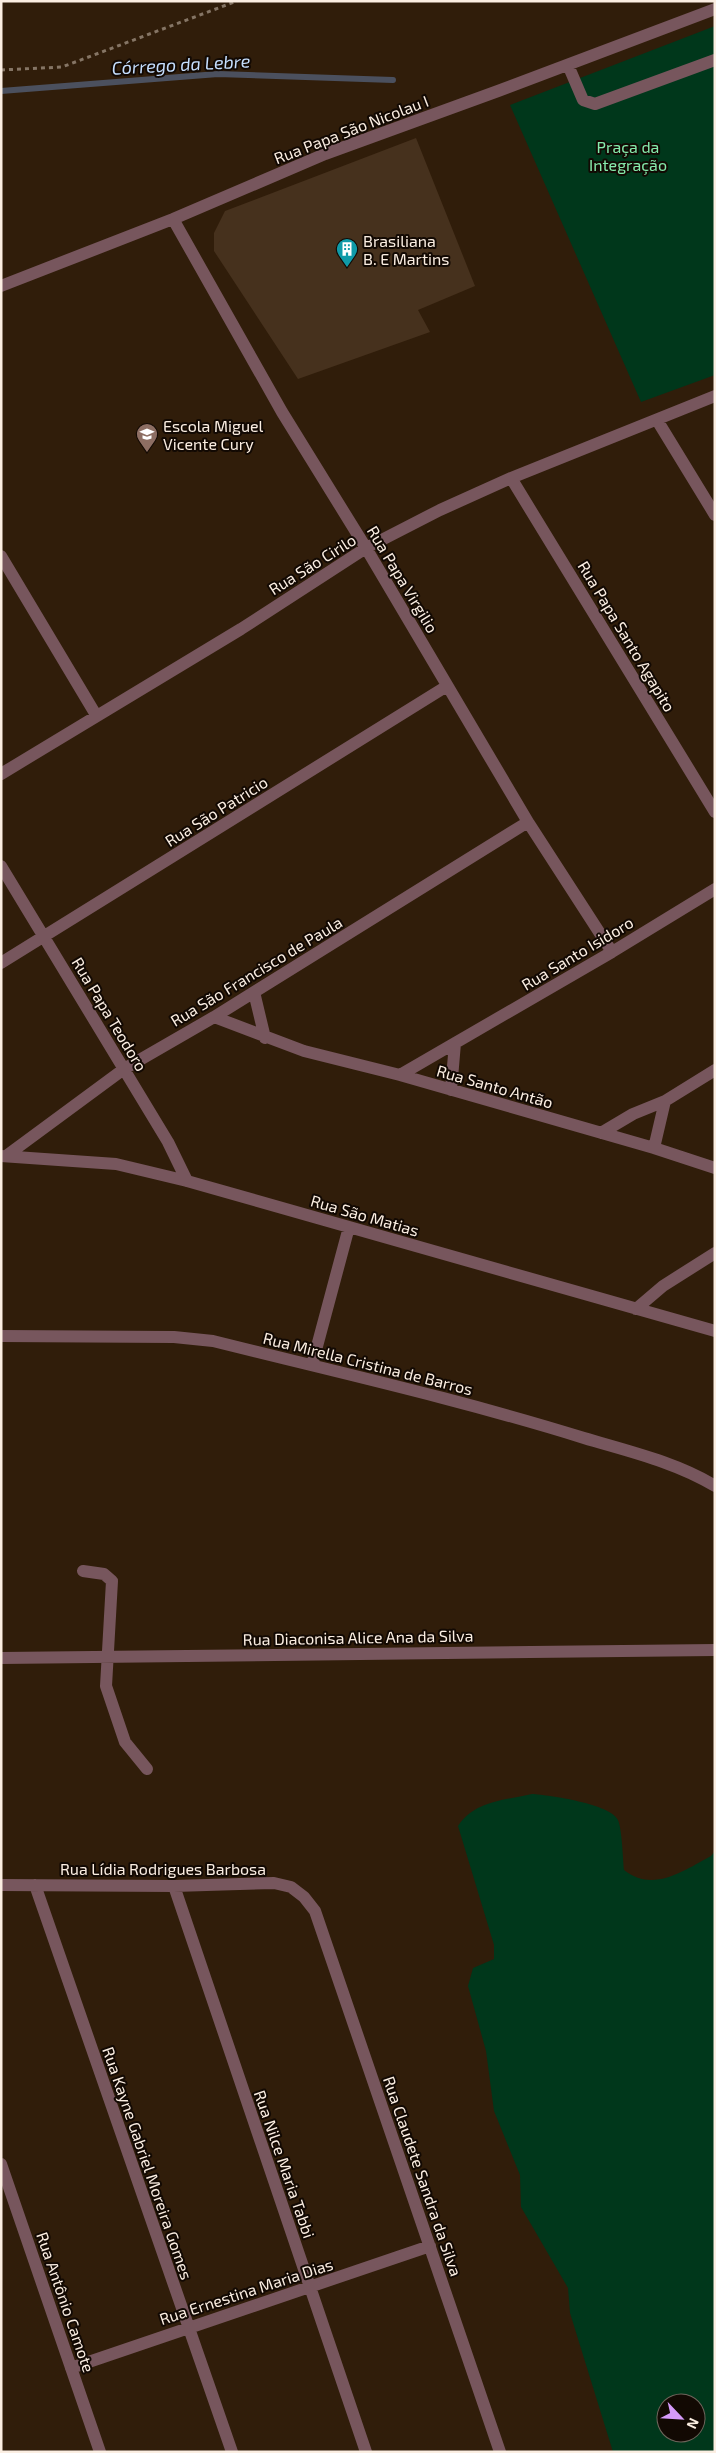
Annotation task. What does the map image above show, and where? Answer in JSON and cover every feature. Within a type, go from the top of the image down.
[{"type":"street","name":"Rua Papa São Nicolau I","points":[[1,286],[173,218],[325,154],[715,9]]},
{"type":"street","points":[[568,65],[583,100],[595,104],[715,60]]},
{"type":"street","name":"Rua Papa Virgilio","points":[[173,218],[282,412],[366,548],[528,822],[612,952]]},
{"type":"street","name":"Rua São Cirilo","points":[[1,774],[241,628],[366,548],[440,510],[511,478],[715,396]]},
{"type":"street","points":[[657,420],[715,515]]},
{"type":"street","name":"Rua Papa Santo Agapito","points":[[511,478],[715,812]]},
{"type":"street","points":[[1,556],[96,715]]},
{"type":"street","name":"Rua São Patricio","points":[[1,963],[447,686]]},
{"type":"street","name":"Rua São Francisco de Paula","points":[[4,1156],[124,1069],[214,1017],[528,822]]},
{"type":"street","name":"Rua Papa Teodoro","points":[[1,866],[168,1142],[187,1181]]},
{"type":"street","name":"Rua Santo Isidoro","points":[[400,1075],[612,952],[715,889]]},
{"type":"street","points":[[254,992],[265,1038]]},
{"type":"street","name":"Rua Santo Antão","points":[[214,1017],[265,1038],[304,1051],[400,1075],[654,1148],[715,1168]]},
{"type":"street","points":[[451,1090],[455,1043]]},
{"type":"street","points":[[601,1133],[633,1114],[665,1101],[715,1070]]},
{"type":"street","points":[[654,1148],[665,1101]]},
{"type":"street","name":"Rua São Matias","points":[[4,1156],[116,1164],[187,1181],[715,1331]]},
{"type":"street","points":[[312,1365],[350,1228]]},
{"type":"street","points":[[636,1309],[663,1286],[715,1253]]},
{"type":"street","name":"Rua Mirella Cristina de Barros","points":[[1,1336],[174,1337],[213,1341],[523,1418],[640,1455],[702,1479],[715,1486]]},
{"type":"street","points":[[83,1571],[104,1574],[112,1582],[106,1686],[130,1750],[147,1769]]},
{"type":"street","name":"Rua Diaconisa Alice Ana da Silva","points":[[1,1658],[715,1650]]},
{"type":"street","name":"Rua Lídia Rodrigues Barbosa","points":[[1,1884],[174,1886],[274,1883],[292,1887],[315,1910]]},
{"type":"street","name":"Rua Kayne Gabriel Moreira Gomes","points":[[35,1885],[232,2452]]},
{"type":"street","name":"Rua Nilce Maria Tabbi","points":[[174,1886],[366,2452]]},
{"type":"street","name":"Rua Claudete Sandra da Silva","points":[[315,1910],[500,2452]]},
{"type":"street","name":"Rua Antônio Camote","points":[[1,2164],[100,2452]]},
{"type":"street","name":"Rua Ernestina Maria Dias","points":[[72,2368],[430,2246]]},
{"type":"path","points":[[1,70],[62,67],[237,1]]},
{"type":"green space","name":"Praça da Integração","points":[[715,26],[715,375],[641,402],[510,105]]},
{"type":"green space","points":[[532,1794],[565,1798],[604,1809],[613,1814],[618,1820],[624,1870],[635,1877],[646,1880],[657,1880],[679,1873],[711,1856],[715,1851],[715,2452],[613,2452],[570,2313],[568,2288],[521,2207],[520,2175],[494,2111],[486,2051],[468,1986],[473,1968],[494,1959],[494,1945],[458,1826],[481,1806]]},
{"type":"building","name":"Brasiliana B. E Martins","points":[[416,138],[475,286],[418,310],[430,332],[298,379],[214,251],[214,233],[225,211]]},
{"type":"waterway","name":"Córrego da Lebre","points":[[1,91],[218,74],[393,80]]},
{"type":"place","name":"Brasiliana B. E Martins","points":[[347,268]]},
{"type":"place","name":"Escola Miguel Vicente Cury","points":[[147,453]]}]
